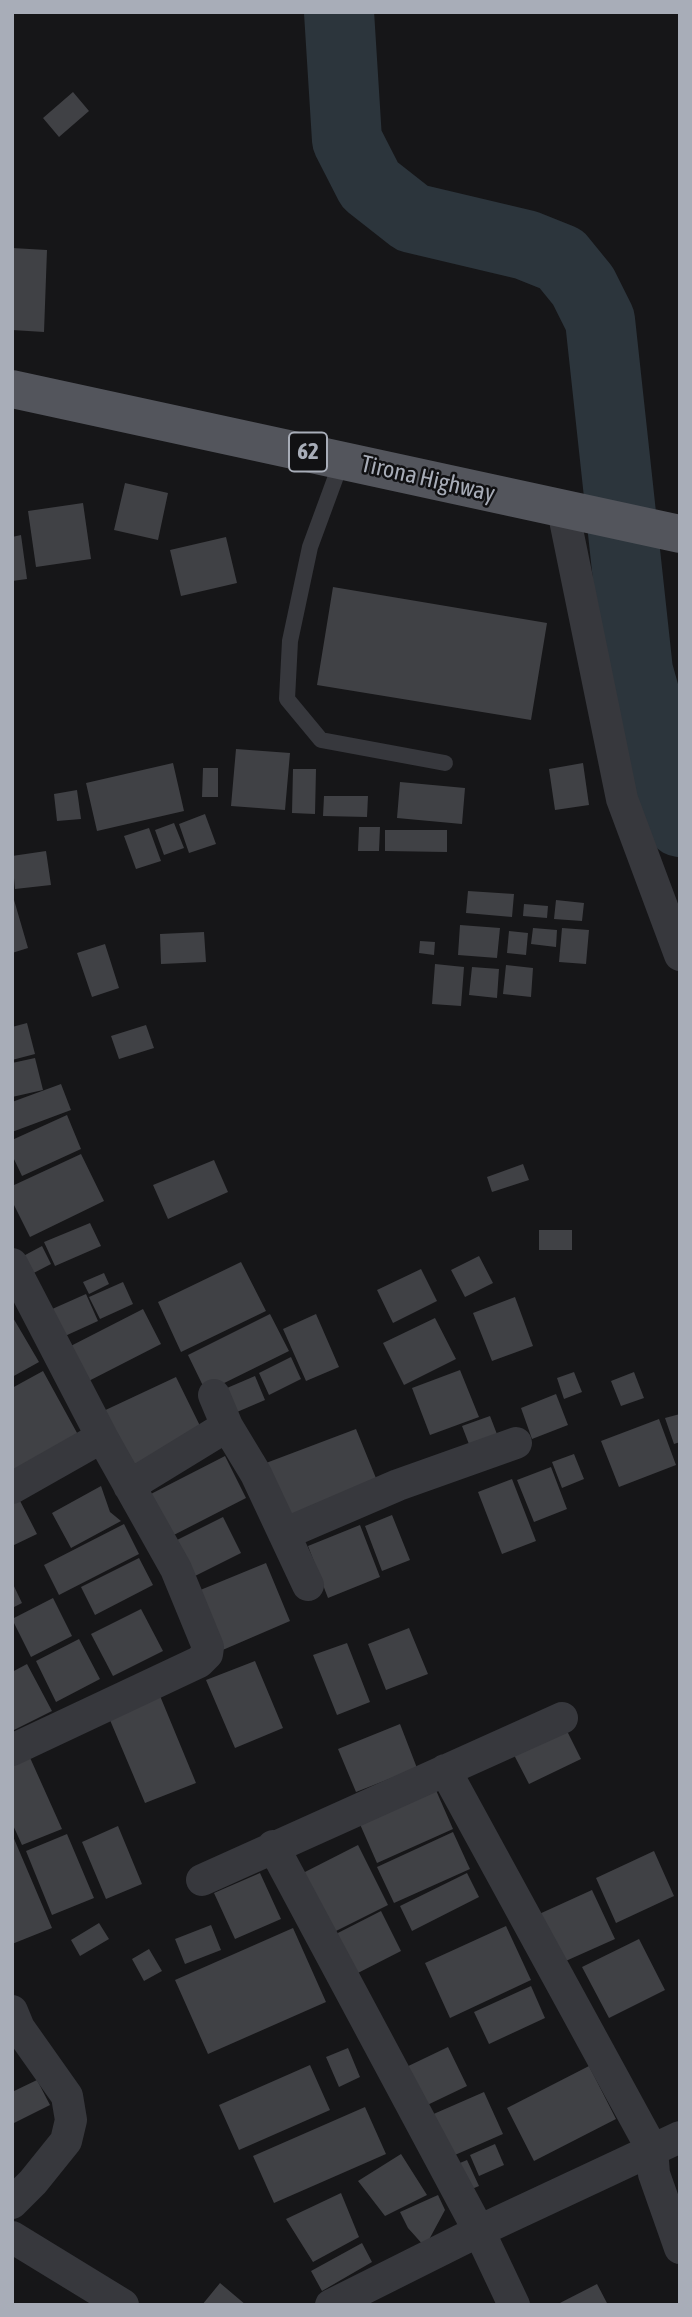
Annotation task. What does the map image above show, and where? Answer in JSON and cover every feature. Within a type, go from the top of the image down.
[{"type":"main road","name":"Tirona Highway","points":[[12,389],[677,534]]},
{"type":"street","points":[[563,510],[622,799],[680,956]]},
{"type":"street","points":[[12,1750],[199,1662],[208,1651],[206,1639],[176,1569],[15,1280]]},
{"type":"street","points":[[214,1395],[227,1426],[256,1474],[308,1585]]},
{"type":"street","points":[[129,1486],[227,1426]]},
{"type":"street","points":[[12,1488],[102,1437]]},
{"type":"street","points":[[284,1534],[398,1485],[516,1443]]},
{"type":"street","points":[[202,1880],[562,1718]]},
{"type":"street","points":[[445,1770],[666,2143]]},
{"type":"street","points":[[273,1846],[479,2231],[514,2305]]},
{"type":"street","points":[[12,2011],[19,2028],[67,2096],[71,2120],[66,2141],[12,2203]]},
{"type":"street","points":[[331,2305],[479,2231],[666,2143]]},
{"type":"street","points":[[666,2143],[654,2174],[680,2248]]},
{"type":"street","points":[[12,2236],[123,2305]]},
{"type":"lane","points":[[342,460],[310,547],[290,641],[287,699],[321,740],[445,763]]},
{"type":"building","points":[[73,92],[89,111],[59,137],[43,118]]},
{"type":"building","points":[[12,248],[47,250],[44,332],[12,330]]},
{"type":"building","points":[[125,483],[168,493],[158,540],[114,530]]},
{"type":"building","points":[[83,503],[91,559],[36,567],[28,511]]},
{"type":"building","points":[[21,535],[27,579],[12,581],[12,537]]},
{"type":"building","points":[[226,537],[237,583],[181,596],[170,550]]},
{"type":"building","points":[[333,587],[547,623],[531,720],[317,685]]},
{"type":"building","points":[[236,749],[290,753],[285,810],[231,806]]},
{"type":"building","points":[[173,763],[184,811],[97,831],[86,783]]},
{"type":"building","points":[[583,763],[589,805],[555,810],[549,769]]},
{"type":"building","points":[[203,768],[218,768],[218,797],[202,797]]},
{"type":"building","points":[[293,769],[316,769],[315,814],[292,813]]},
{"type":"building","points":[[400,782],[465,788],[462,824],[397,818]]},
{"type":"building","points":[[77,790],[81,819],[57,821],[54,794]]},
{"type":"building","points":[[324,796],[368,796],[367,817],[323,816]]},
{"type":"building","points":[[205,814],[216,844],[189,853],[179,824]]},
{"type":"building","points":[[174,823],[184,848],[164,855],[155,830]]},
{"type":"building","points":[[359,827],[380,827],[379,851],[358,851]]},
{"type":"building","points":[[149,828],[161,861],[136,869],[124,836]]},
{"type":"building","points":[[385,830],[447,830],[447,852],[385,851]]},
{"type":"building","points":[[46,851],[51,885],[15,889],[12,856]]},
{"type":"building","points":[[468,891],[514,894],[512,917],[466,913]]},
{"type":"building","points":[[12,893],[28,948],[12,953]]},
{"type":"building","points":[[556,900],[584,903],[582,921],[554,919]]},
{"type":"building","points":[[524,904],[548,906],[547,918],[523,916]]},
{"type":"building","points":[[460,925],[500,928],[497,958],[458,955]]},
{"type":"building","points":[[533,928],[557,930],[556,947],[531,944]]},
{"type":"building","points":[[562,928],[589,930],[586,964],[559,962]]},
{"type":"building","points":[[509,931],[528,933],[526,955],[507,953]]},
{"type":"building","points":[[204,932],[206,962],[161,964],[160,934]]},
{"type":"building","points":[[420,941],[435,942],[434,955],[419,953]]},
{"type":"building","points":[[105,944],[119,988],[92,997],[77,953]]},
{"type":"building","points":[[435,964],[464,967],[461,1006],[432,1004]]},
{"type":"building","points":[[506,965],[533,968],[531,997],[503,994]]},
{"type":"building","points":[[472,967],[499,969],[497,998],[469,995]]},
{"type":"building","points":[[27,1023],[35,1054],[12,1060],[12,1027]]},
{"type":"building","points":[[146,1025],[154,1048],[119,1059],[111,1036]]},
{"type":"building","points":[[35,1058],[43,1090],[12,1097],[12,1063]]},
{"type":"building","points":[[61,1084],[71,1110],[12,1132],[12,1102]]},
{"type":"building","points":[[67,1115],[81,1149],[22,1176],[12,1155],[12,1140]]},
{"type":"building","points":[[81,1154],[104,1201],[30,1237],[12,1201],[12,1186]]},
{"type":"building","points":[[214,1160],[228,1192],[168,1219],[153,1185]]},
{"type":"building","points":[[523,1164],[529,1180],[492,1192],[487,1177]]},
{"type":"building","points":[[90,1223],[101,1246],[55,1266],[44,1242]]},
{"type":"building","points":[[539,1230],[572,1230],[572,1250],[539,1250]]},
{"type":"building","points":[[42,1246],[51,1264],[24,1278],[14,1261]]},
{"type":"building","points":[[479,1256],[493,1283],[465,1297],[451,1270]]},
{"type":"building","points":[[241,1262],[266,1311],[181,1352],[158,1302]]},
{"type":"building","points":[[421,1269],[437,1301],[393,1323],[377,1290]]},
{"type":"building","points":[[104,1273],[109,1284],[89,1294],[83,1282]]},
{"type":"building","points":[[123,1282],[133,1304],[100,1319],[89,1297]]},
{"type":"building","points":[[86,1294],[98,1321],[54,1341],[41,1314]]},
{"type":"building","points":[[515,1297],[533,1346],[492,1361],[473,1313]]},
{"type":"building","points":[[143,1309],[161,1344],[77,1387],[59,1352]]},
{"type":"building","points":[[270,1314],[289,1351],[206,1392],[188,1355]]},
{"type":"building","points":[[316,1314],[339,1367],[306,1381],[283,1329]]},
{"type":"building","points":[[12,1316],[39,1362],[12,1377]]},
{"type":"building","points":[[435,1318],[456,1359],[404,1385],[383,1343]]},
{"type":"building","points":[[291,1357],[301,1379],[269,1395],[259,1373]]},
{"type":"building","points":[[460,1370],[479,1417],[430,1435],[412,1388]]},
{"type":"building","points":[[43,1371],[82,1442],[12,1483],[12,1388]]},
{"type":"building","points":[[574,1372],[582,1392],[564,1399],[557,1378]]},
{"type":"building","points":[[634,1372],[644,1398],[621,1406],[611,1381]]},
{"type":"building","points":[[255,1376],[265,1400],[230,1415],[220,1391]]},
{"type":"building","points":[[176,1377],[204,1434],[126,1468],[97,1414]]},
{"type":"building","points":[[556,1394],[568,1425],[532,1439],[521,1408]]},
{"type":"building","points":[[680,1414],[680,1442],[674,1444],[665,1418]]},
{"type":"building","points":[[490,1416],[500,1442],[472,1452],[462,1426]]},
{"type":"building","points":[[659,1419],[676,1465],[619,1487],[601,1441]]},
{"type":"building","points":[[356,1429],[380,1488],[290,1524],[266,1463]]},
{"type":"building","points":[[574,1454],[584,1479],[562,1488],[552,1462]]},
{"type":"building","points":[[225,1456],[246,1498],[166,1539],[145,1497]]},
{"type":"building","points":[[551,1467],[567,1509],[534,1522],[517,1480]]},
{"type":"building","points":[[512,1479],[536,1541],[502,1554],[478,1492]]},
{"type":"building","points":[[101,1486],[110,1512],[121,1521],[71,1548],[52,1513]]},
{"type":"building","points":[[17,1495],[37,1534],[12,1546],[12,1498]]},
{"type":"building","points":[[392,1515],[410,1560],[382,1571],[365,1526]]},
{"type":"building","points":[[223,1517],[241,1553],[193,1577],[175,1541]]},
{"type":"building","points":[[124,1524],[139,1554],[59,1595],[44,1565]]},
{"type":"building","points":[[360,1525],[380,1577],[328,1598],[308,1546]]},
{"type":"building","points":[[139,1558],[153,1585],[95,1615],[81,1587]]},
{"type":"building","points":[[266,1563],[290,1621],[218,1652],[193,1593]]},
{"type":"building","points":[[12,1582],[22,1603],[12,1608]]},
{"type":"building","points":[[53,1598],[72,1636],[31,1657],[12,1619]]},
{"type":"building","points":[[141,1609],[163,1651],[113,1676],[91,1634]]},
{"type":"building","points":[[409,1628],[428,1674],[386,1690],[368,1644]]},
{"type":"building","points":[[79,1639],[100,1679],[56,1702],[36,1661]]},
{"type":"building","points":[[347,1643],[370,1702],[337,1715],[313,1655]]},
{"type":"building","points":[[255,1661],[283,1728],[235,1748],[206,1680]]},
{"type":"building","points":[[27,1664],[52,1711],[12,1731],[12,1672]]},
{"type":"building","points":[[158,1691],[196,1783],[145,1803],[107,1713]]},
{"type":"building","points":[[400,1724],[417,1768],[356,1792],[338,1749]]},
{"type":"building","points":[[565,1727],[581,1759],[529,1784],[513,1753]]},
{"type":"building","points":[[27,1751],[62,1829],[22,1845],[12,1823],[12,1757]]},
{"type":"building","points":[[435,1788],[453,1829],[377,1863],[359,1822]]},
{"type":"building","points":[[118,1826],[142,1884],[106,1899],[82,1842]]},
{"type":"building","points":[[453,1832],[470,1869],[394,1903],[377,1867]]},
{"type":"building","points":[[12,1834],[52,1928],[12,1944]]},
{"type":"building","points":[[67,1834],[94,1898],[52,1915],[26,1851]]},
{"type":"building","points":[[358,1845],[388,1905],[332,1933],[301,1874]]},
{"type":"building","points":[[654,1851],[674,1896],[616,1923],[596,1878]]},
{"type":"building","points":[[260,1873],[281,1919],[235,1939],[214,1893]]},
{"type":"building","points":[[467,1873],[479,1897],[412,1931],[400,1906]]},
{"type":"building","points":[[592,1890],[615,1939],[559,1964],[537,1915]]},
{"type":"building","points":[[381,1911],[401,1951],[352,1976],[332,1936]]},
{"type":"building","points":[[99,1923],[109,1939],[80,1956],[71,1940]]},
{"type":"building","points":[[211,1925],[221,1950],[185,1964],[175,1939]]},
{"type":"building","points":[[506,1926],[531,1980],[450,2018],[425,1963]]},
{"type":"building","points":[[293,1928],[326,2002],[208,2054],[175,1980]]},
{"type":"building","points":[[639,1939],[665,1990],[609,2018],[582,1967]]},
{"type":"building","points":[[149,1949],[162,1971],[144,1981],[132,1959]]},
{"type":"building","points":[[531,1986],[545,2018],[489,2044],[474,2012]]},
{"type":"building","points":[[448,2047],[467,2086],[421,2108],[400,2070]]},
{"type":"building","points":[[348,2048],[360,2077],[339,2087],[326,2057]]},
{"type":"building","points":[[310,2065],[330,2110],[239,2150],[219,2105]]},
{"type":"building","points":[[589,2066],[616,2119],[534,2161],[507,2108]]},
{"type":"building","points":[[37,2080],[50,2105],[12,2124],[12,2092]]},
{"type":"building","points":[[484,2092],[503,2134],[448,2158],[429,2116]]},
{"type":"building","points":[[365,2107],[386,2154],[274,2203],[253,2156]]},
{"type":"building","points":[[495,2144],[504,2165],[479,2176],[470,2155]]},
{"type":"building","points":[[401,2154],[427,2195],[385,2216],[358,2181]]},
{"type":"building","points":[[467,2160],[479,2186],[460,2194],[448,2168]]},
{"type":"building","points":[[341,2193],[359,2237],[313,2262],[286,2219]]},
{"type":"building","points":[[438,2195],[445,2210],[425,2247],[408,2228],[400,2212]]},
{"type":"building","points":[[362,2243],[372,2262],[322,2291],[311,2271]]},
{"type":"building","points":[[220,2283],[246,2305],[202,2305]]},
{"type":"building","points":[[597,2284],[608,2305],[556,2305]]},
{"type":"waterway","points":[[339,12],[347,140],[370,185],[412,218],[526,245],[561,259],[583,286],[600,320],[638,671],[680,822]]}]
